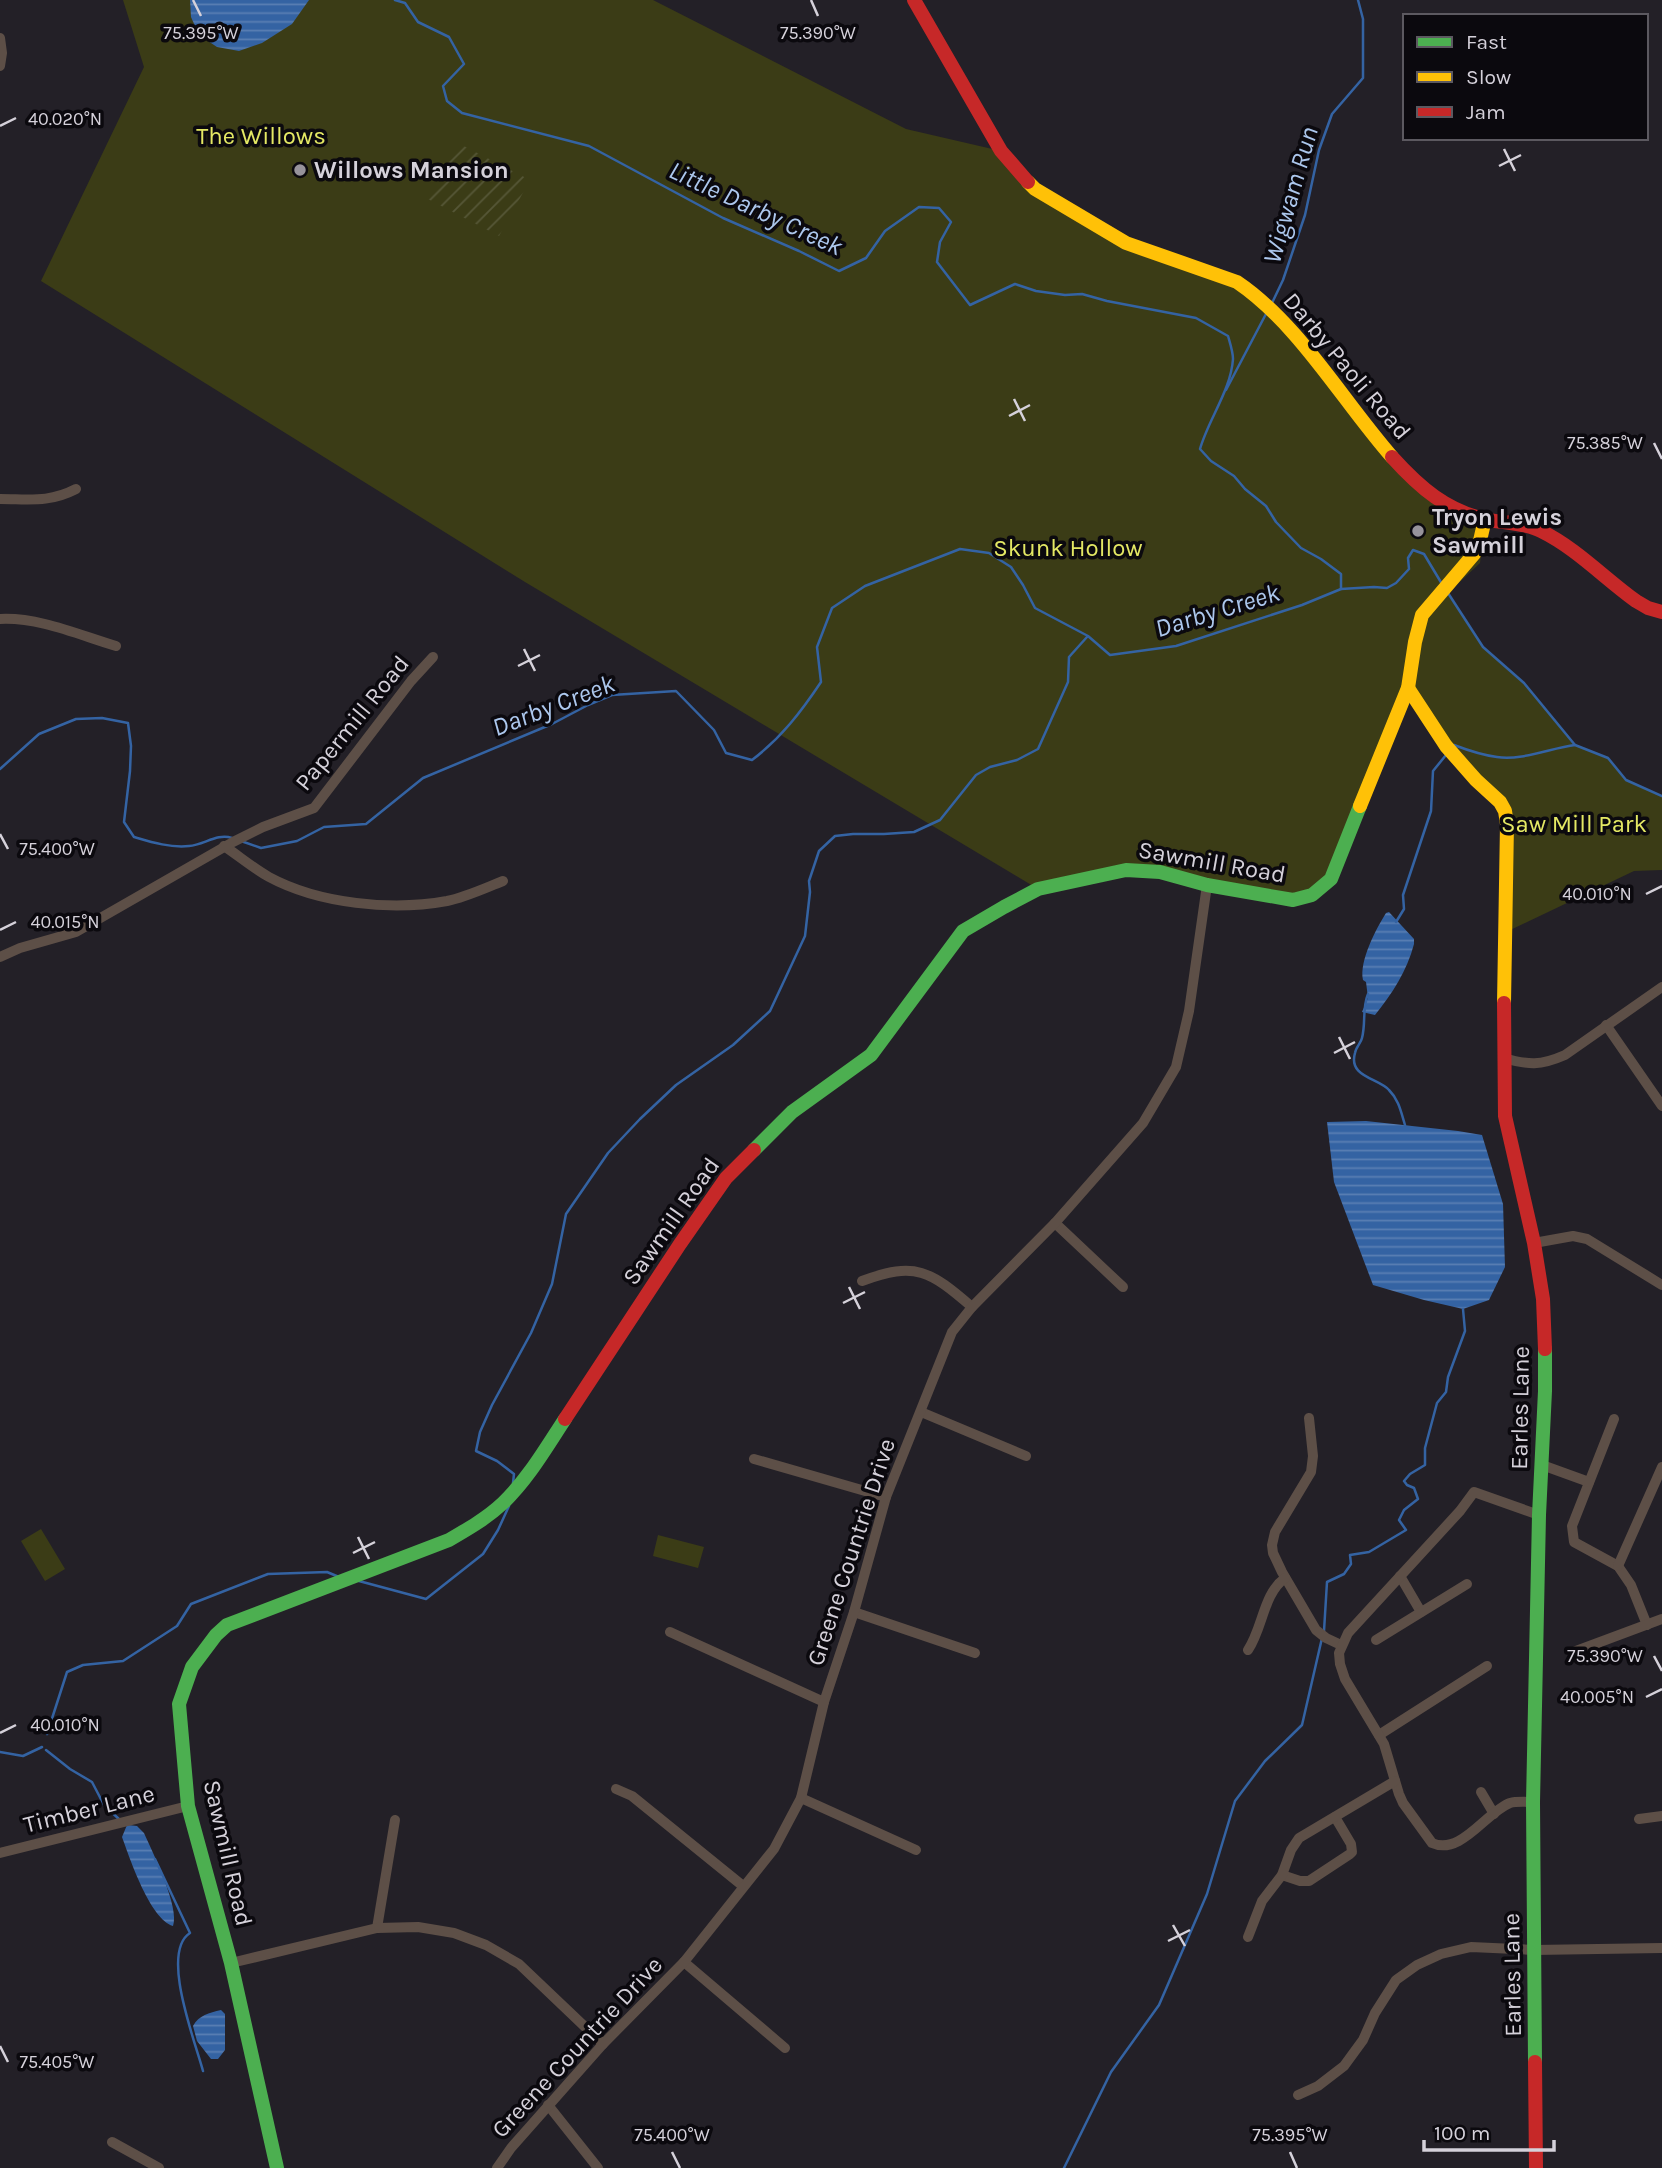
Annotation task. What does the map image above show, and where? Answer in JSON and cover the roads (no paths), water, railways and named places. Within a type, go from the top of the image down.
[{"type":"street","name":"Darby Paoli Road","points":[[914,0],[1002,151],[1024,179],[1057,204],[1126,243],[1237,282],[1252,291],[1280,315],[1362,421],[1428,494],[1444,505],[1485,519],[1517,523],[1541,531],[1636,601],[1662,612]]},
{"type":"street","points":[[0,38],[0,66]]},
{"type":"street","points":[[0,499],[50,499],[76,489]]},
{"type":"street","name":"Sawmill Road","points":[[277,2168],[232,1963],[188,1806],[179,1704],[192,1667],[227,1625],[449,1540],[481,1521],[504,1502],[537,1462],[726,1178],[792,1112],[871,1055],[963,931],[1038,889],[1126,870],[1160,872],[1207,885],[1293,900],[1312,895],[1331,879],[1408,688],[1422,615],[1465,566],[1479,545],[1485,519]]},
{"type":"street","points":[[0,619],[14,618],[40,623],[116,646]]},
{"type":"street","name":"Papermill Road","points":[[0,957],[20,948],[76,932],[229,844],[263,827],[314,808],[411,681],[433,657]]},
{"type":"street","name":"Earles Lane","points":[[1408,688],[1446,746],[1470,775],[1500,802],[1505,811],[1503,1058],[1506,1116],[1534,1243],[1543,1299],[1545,1340],[1533,1802],[1536,2168]]},
{"type":"street","points":[[229,844],[269,877],[318,896],[368,903],[406,906],[450,900],[503,881]]},
{"type":"street","name":"Greene Countrie Drive","points":[[497,2168],[511,2148],[603,2044],[684,1962],[774,1849],[801,1798],[824,1702],[854,1612],[887,1497],[952,1332],[972,1307],[1055,1223],[1143,1124],[1175,1068],[1189,1011],[1207,885]]},
{"type":"street","points":[[1503,1058],[1524,1064],[1543,1064],[1565,1055],[1662,987]]},
{"type":"street","points":[[1606,1025],[1662,1106]]},
{"type":"street","points":[[1055,1223],[1123,1287]]},
{"type":"street","points":[[1534,1243],[1573,1236],[1587,1239],[1662,1285]]},
{"type":"street","points":[[862,1282],[900,1270],[917,1272],[940,1280],[972,1307]]},
{"type":"street","points":[[921,1412],[1026,1456]]},
{"type":"street","points":[[1309,1418],[1313,1456],[1311,1472],[1272,1538],[1273,1553],[1316,1630],[1341,1645]]},
{"type":"street","points":[[1614,1419],[1572,1526],[1574,1542],[1618,1566],[1631,1585],[1647,1625]]},
{"type":"street","points":[[754,1459],[887,1497]]},
{"type":"street","points":[[1542,1465],[1589,1482]]},
{"type":"street","points":[[1618,1566],[1662,1467]]},
{"type":"street","points":[[1533,1802],[1513,1802],[1461,1840],[1446,1846],[1436,1845],[1425,1834],[1404,1802],[1395,1781],[1388,1751],[1345,1679],[1339,1658],[1341,1645],[1348,1633],[1460,1511],[1474,1492],[1539,1515]]},
{"type":"street","points":[[1400,1576],[1421,1612]]},
{"type":"street","points":[[1248,1650],[1273,1590],[1285,1578]]},
{"type":"street","points":[[1376,1640],[1467,1584]]},
{"type":"street","points":[[854,1612],[975,1654]]},
{"type":"street","points":[[1576,1651],[1662,1619]]},
{"type":"street","points":[[670,1632],[824,1702]]},
{"type":"street","points":[[1379,1735],[1487,1667]]},
{"type":"street","points":[[1248,1937],[1262,1901],[1282,1875],[1291,1850],[1299,1839],[1395,1781]]},
{"type":"street","points":[[616,1789],[632,1796],[743,1886]]},
{"type":"street","points":[[1481,1792],[1494,1814]]},
{"type":"street","points":[[801,1798],[916,1850]]},
{"type":"street","name":"Timber Lane","points":[[0,1853],[188,1806]]},
{"type":"street","points":[[1639,1819],[1662,1816]]},
{"type":"street","points":[[1282,1875],[1309,1881],[1352,1852],[1351,1844],[1335,1817]]},
{"type":"street","points":[[377,1928],[396,1820]]},
{"type":"street","points":[[232,1963],[377,1928],[418,1927],[439,1930],[486,1945],[519,1964],[603,2044]]},
{"type":"street","points":[[1298,2095],[1318,2087],[1344,2066],[1363,2040],[1396,1980],[1416,1965],[1441,1954],[1471,1947],[1534,1950],[1662,1948]]},
{"type":"street","points":[[684,1962],[785,2048]]},
{"type":"street","points":[[548,2105],[598,2168]]},
{"type":"street","points":[[112,2142],[159,2168]]},
{"type":"water","points":[[190,0],[309,0],[292,24],[262,43],[239,51],[217,47],[199,35],[191,17]]},
{"type":"water","points":[[1389,912],[1414,939],[1414,944],[1398,982],[1375,1015],[1362,1012],[1368,998],[1362,972],[1373,936]]},
{"type":"water","points":[[1366,1121],[1482,1135],[1503,1204],[1505,1267],[1489,1300],[1463,1309],[1373,1285],[1334,1182],[1327,1122]]},
{"type":"water","points":[[127,1825],[137,1826],[144,1833],[169,1894],[173,1907],[173,1926],[156,1912],[142,1887],[122,1837]]},
{"type":"water","points":[[221,2010],[225,2014],[225,2050],[218,2059],[211,2059],[197,2041],[193,2026],[208,2013]]},
{"type":"waterway","name":"Little Darby Creek","points":[[395,0],[405,3],[418,22],[449,37],[464,64],[443,86],[447,101],[462,113],[589,146],[723,218],[839,271],[866,258],[885,231],[919,207],[939,208],[951,222],[940,242],[937,262],[970,305],[1015,284],[1036,291],[1065,295],[1082,294],[1196,318],[1228,336],[1233,356],[1231,371],[1200,449],[1266,506],[1276,522],[1301,548],[1341,574],[1341,589]]},
{"type":"waterway","name":"Wigwam Run","points":[[1272,303],[1283,280],[1305,215],[1319,150],[1332,114],[1363,78],[1363,19],[1358,0]]},
{"type":"waterway","name":"Wigwam Run","points":[[1226,390],[1267,312]]},
{"type":"waterway","name":"Darby Creek","points":[[241,841],[261,848],[297,841],[324,827],[366,824],[423,778],[552,724],[612,695],[676,691],[714,730],[726,753],[752,760],[790,724],[821,682],[817,647],[832,608],[865,586],[960,549],[989,553],[1011,567],[1035,608],[1088,636],[1110,655],[1176,646],[1302,605],[1341,589],[1387,588],[1409,569],[1408,558],[1413,550],[1424,554],[1442,584]]},
{"type":"waterway","name":"Darby Creek","points":[[1448,593],[1483,647],[1524,683],[1575,745],[1608,758],[1626,780],[1662,796]]},
{"type":"waterway","points":[[513,1483],[514,1474],[497,1461],[476,1451],[480,1432],[492,1405],[531,1333],[552,1284],[566,1214],[608,1153],[640,1119],[676,1085],[733,1045],[770,1011],[805,936],[809,881],[819,851],[835,836],[914,832],[940,820],[976,775],[1038,749],[1068,682],[1069,657],[1087,637]]},
{"type":"waterway","name":"Darby Creek","points":[[0,769],[39,734],[76,719],[102,718],[128,723],[130,771],[124,822],[134,837],[182,846],[221,837],[232,838]]},
{"type":"waterway","points":[[1452,747],[1454,745],[1480,754],[1506,758],[1575,745]]},
{"type":"waterway","points":[[1396,922],[1404,909],[1403,895],[1431,811],[1433,771],[1446,755]]},
{"type":"waterway","points":[[1368,994],[1362,1038],[1354,1061],[1360,1072],[1392,1094],[1405,1125]]},
{"type":"waterway","points":[[1324,1631],[1327,1582],[1344,1574],[1351,1564],[1350,1555],[1369,1552],[1406,1530],[1399,1520],[1404,1510],[1418,1499],[1414,1488],[1404,1481],[1425,1465],[1425,1448],[1437,1403],[1446,1392],[1448,1377],[1465,1331],[1463,1309]]},
{"type":"waterway","points":[[359,1581],[426,1599],[483,1554],[509,1506]]},
{"type":"waterway","points":[[47,1734],[67,1672],[83,1665],[123,1661],[177,1626],[191,1604],[268,1574],[327,1572],[339,1577]]},
{"type":"waterway","points":[[1064,2168],[1111,2072],[1159,2005],[1207,1894],[1235,1801],[1265,1761],[1302,1725],[1322,1638]]},
{"type":"waterway","points":[[0,1752],[23,1756],[42,1747]]},
{"type":"waterway","points":[[46,1750],[92,1782],[104,1805],[121,1821]]},
{"type":"waterway","points":[[155,1859],[190,1933],[182,1943],[178,1958],[179,1977],[187,2019],[203,2071]]},
{"type":"place","name":"Willows Mansion","points":[[300,170]]},
{"type":"place","name":"Tryon Lewis Sawmill","points":[[1418,531]]},
{"type":"park label","name":"The Willows","points":[[261,136]]},
{"type":"park label","name":"Skunk Hollow","points":[[1068,548]]},
{"type":"park label","name":"Saw Mill Park","points":[[1574,824]]}]
